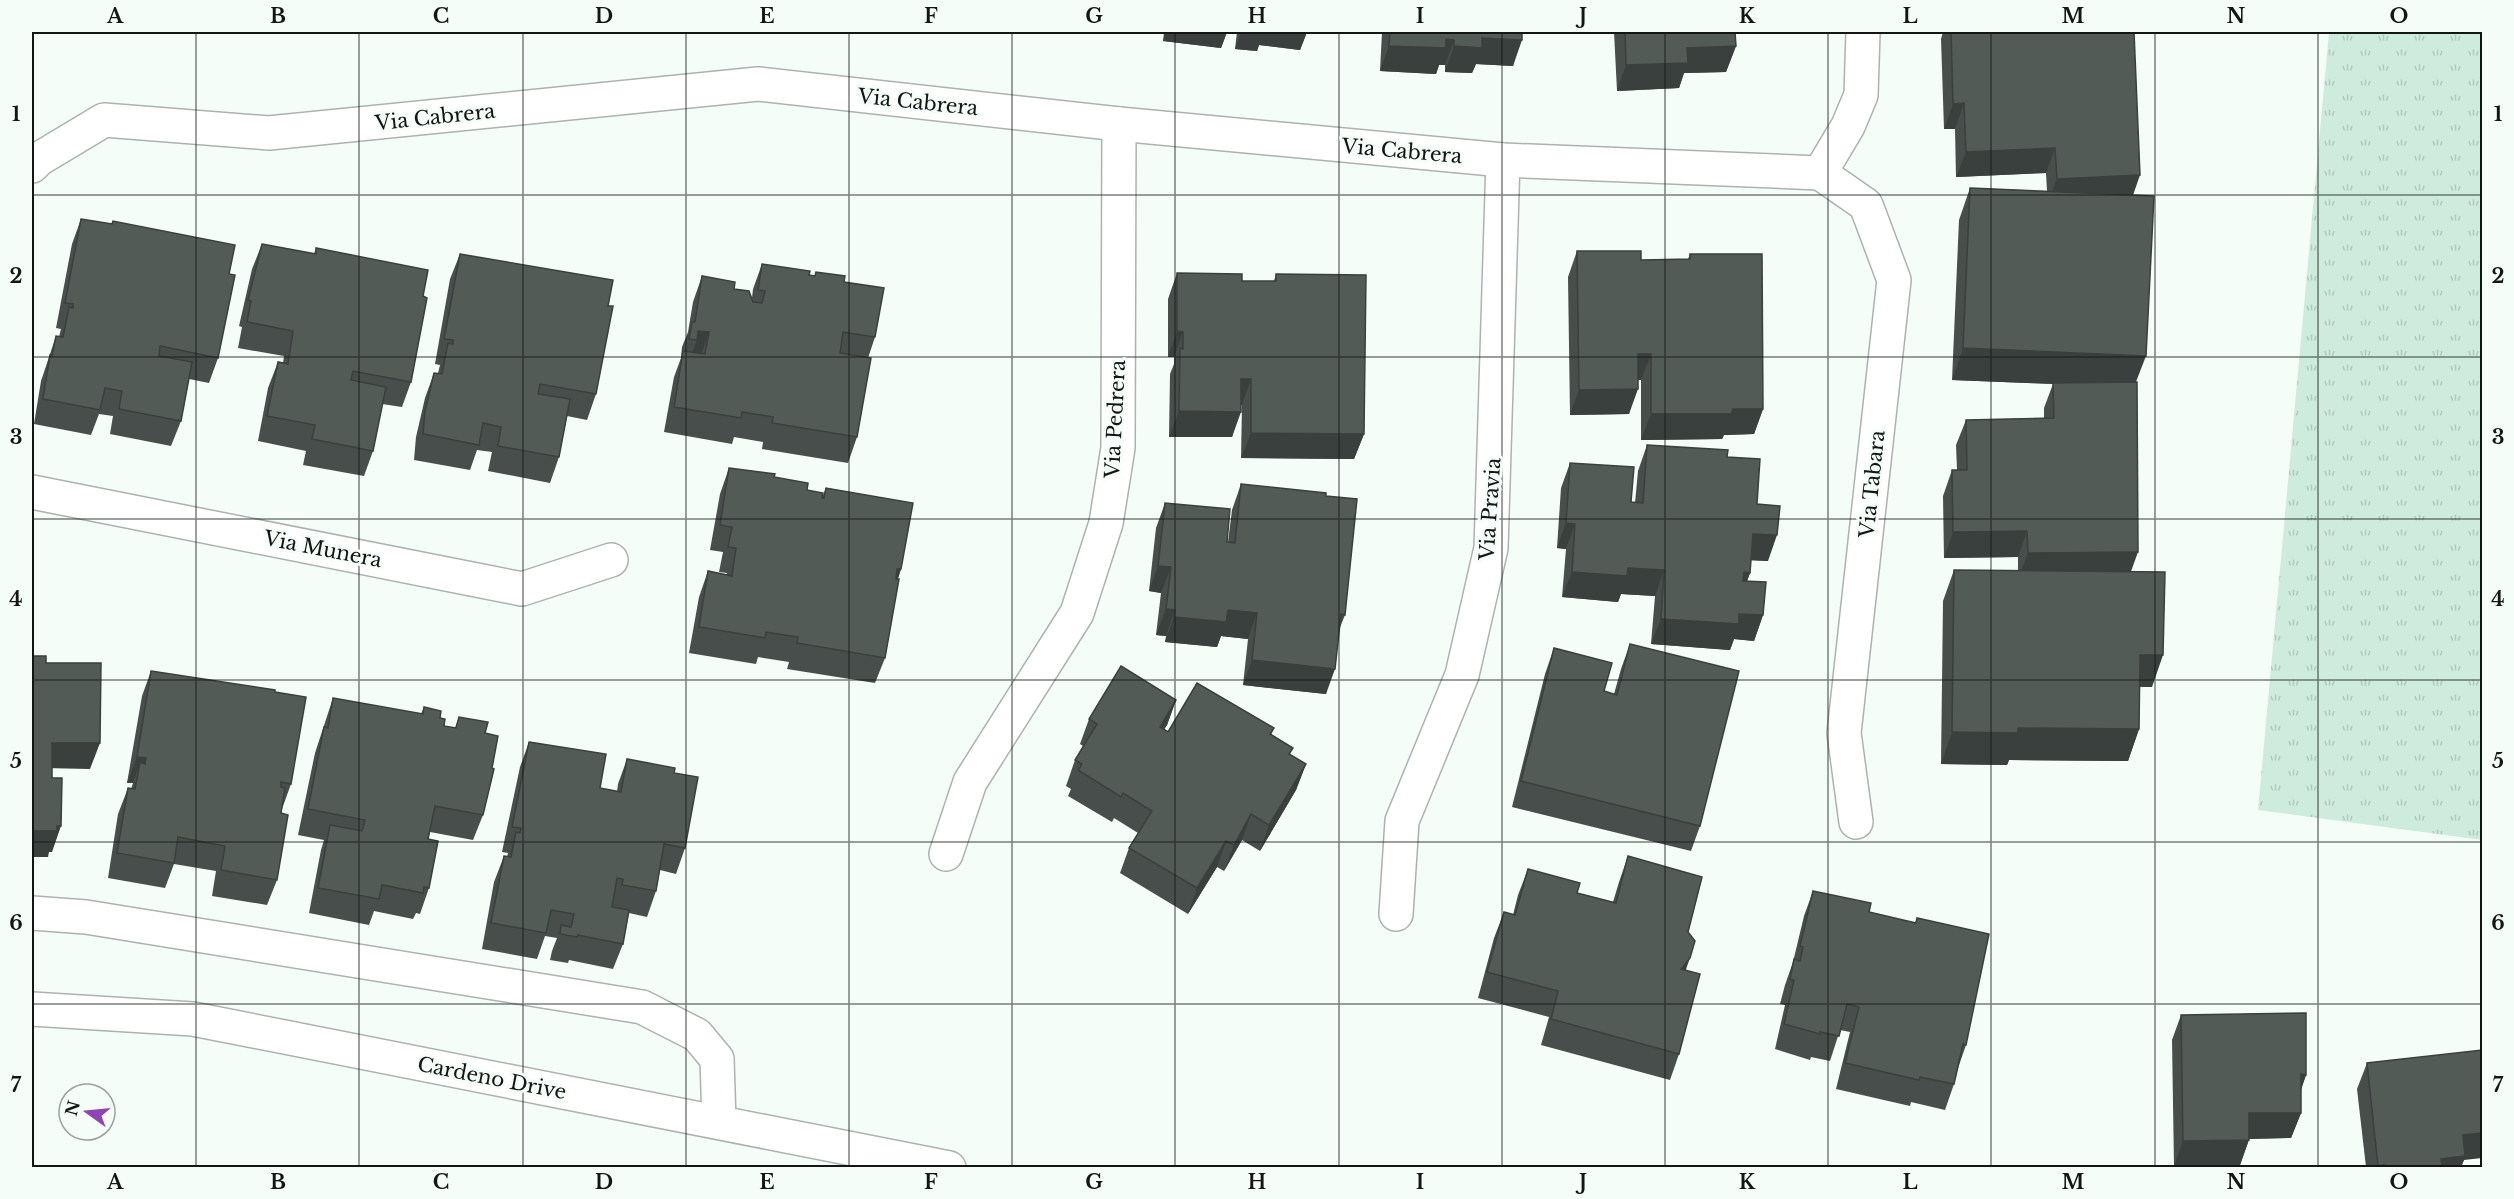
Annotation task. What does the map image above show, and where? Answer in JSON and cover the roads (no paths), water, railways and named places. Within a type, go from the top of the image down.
[{"type":"street","points":[[1820,173],[1848,126],[1861,95],[1863,32]]},
{"type":"street","name":"Via Cabrera","points":[[32,166],[39,159],[104,120],[269,133],[758,84],[1119,124],[1503,160],[1820,173]]},
{"type":"street","name":"Via Pedrera","points":[[946,854],[970,782],[1077,612],[1106,523],[1118,448],[1119,124]]},
{"type":"street","name":"Via Pravia","points":[[1396,914],[1402,821],[1462,675],[1491,548],[1503,160]]},
{"type":"street","name":"Via Tabara","points":[[1820,173],[1866,206],[1894,280],[1844,733],[1856,822]]},
{"type":"street","name":"Via Munera","points":[[32,492],[522,589],[611,560]]},
{"type":"street","points":[[32,914],[110,921],[642,1007],[697,1035],[717,1059],[719,1122]]},
{"type":"street","name":"Cardeno Drive","points":[[32,1009],[193,1019],[950,1167]]}]
